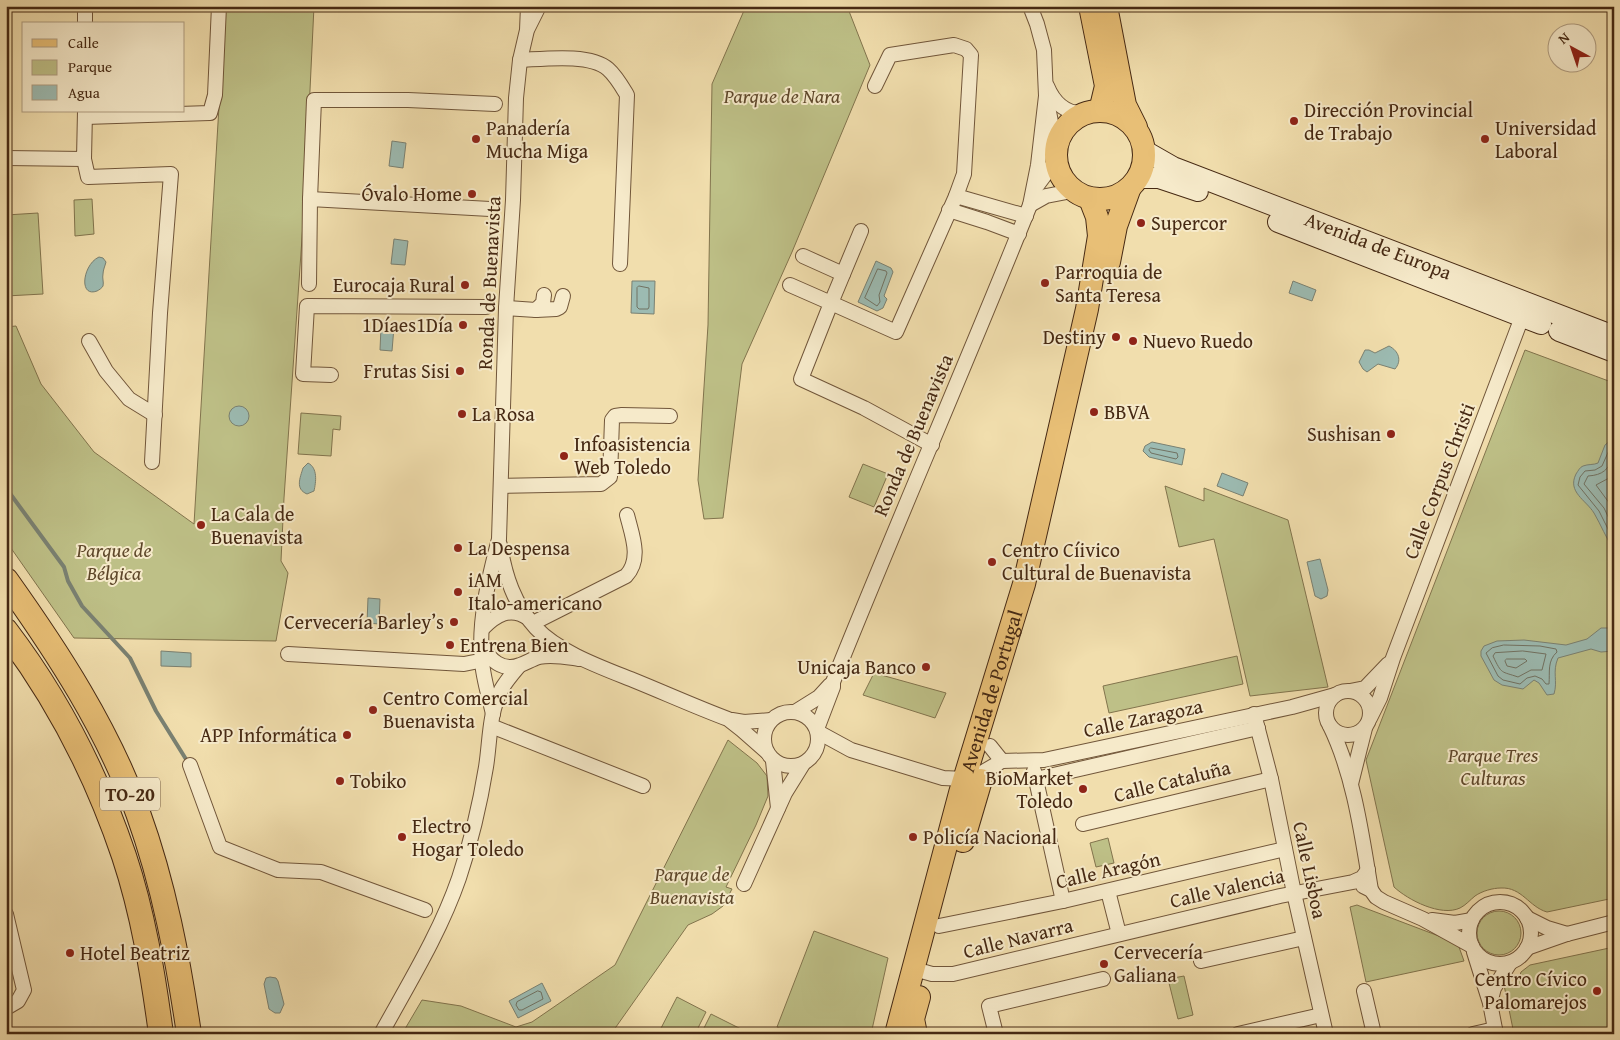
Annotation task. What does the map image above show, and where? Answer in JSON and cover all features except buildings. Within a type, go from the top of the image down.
[{"type":"highway","name":"TO-20","points":[[6,580],[50,641],[83,695],[104,734],[138,811],[150,847],[171,930],[189,1034]]},
{"type":"highway","name":"TO-20","points":[[6,631],[45,687],[67,727],[92,776],[114,832],[128,872],[145,938],[161,1034]]},
{"type":"main road","points":[[1090,6],[1106,86],[1093,112]]},
{"type":"main road","points":[[1106,6],[1125,104],[1142,142],[1144,165],[1134,184],[1111,199],[1081,195],[1064,182],[1058,172],[1056,154],[1062,133],[1072,121],[1093,112],[1116,113],[1129,121],[1142,142]]},
{"type":"main road","name":"Avenida de Europa","points":[[1142,142],[1173,167],[1614,336]]},
{"type":"main road","name":"Avenida de Europa","points":[[1134,184],[1158,178],[1183,185],[1614,352]]},
{"type":"main road","name":"Avenida de Portugal","points":[[916,1034],[913,1019],[925,972],[1038,588],[1059,498],[1116,226],[1134,184]]},
{"type":"main road","name":"Avenida de Portugal","points":[[896,1034],[984,768],[1087,309],[1099,236],[1097,217],[1081,195]]},
{"type":"street","points":[[85,6],[85,22]]},
{"type":"street","points":[[152,462],[160,313],[171,174],[88,177],[84,159],[85,114],[210,113],[215,95],[219,6]]},
{"type":"street","name":"Ronda de Buenavista","points":[[381,1034],[426,953],[454,891],[480,797],[492,720],[501,690],[523,664],[533,656],[537,647],[538,633],[519,605],[510,586],[504,567],[499,538],[506,308],[513,200],[516,98],[520,60],[527,30],[528,6]]},
{"type":"street","name":"Ronda de Buenavista","points":[[527,30],[539,6]]},
{"type":"street","name":"Ronda de Buenavista","points":[[1029,205],[1056,154],[1046,96],[1044,50],[1030,6]]},
{"type":"street","points":[[790,285],[896,332],[956,196],[964,174],[971,55],[966,49],[954,45],[890,55],[875,86]]},
{"type":"street","points":[[520,60],[576,59],[593,61],[607,68],[619,81],[627,95],[620,264]]},
{"type":"street","name":"Ronda de Buenavista","points":[[1045,82],[1051,96],[1065,109],[1078,114],[1093,112]]},
{"type":"street","name":"Ronda de Buenavista","points":[[818,730],[834,682],[881,563],[1019,234],[1029,205],[1038,164],[1046,96]]},
{"type":"street","points":[[309,284],[314,100],[408,100],[495,104]]},
{"type":"street","points":[[6,158],[84,159]]},
{"type":"street","points":[[956,196],[1029,205],[1046,196],[1081,195]]},
{"type":"street","points":[[310,199],[490,209]]},
{"type":"street","points":[[950,210],[1019,234]]},
{"type":"street","points":[[862,230],[801,379],[864,408],[932,445]]},
{"type":"street","points":[[803,256],[843,274]]},
{"type":"street","points":[[536,310],[543,303],[544,295]]},
{"type":"street","points":[[506,308],[556,309],[562,304],[563,296]]},
{"type":"street","points":[[331,375],[303,374],[307,306],[486,307]]},
{"type":"street","name":"Calle Corpus Christi","points":[[1350,785],[1367,723],[1380,698],[1393,658],[1540,324]]},
{"type":"street","points":[[89,341],[106,371],[129,400],[155,414]]},
{"type":"street","points":[[501,486],[601,484],[610,477],[612,420],[615,416],[670,416]]},
{"type":"street","points":[[532,623],[626,576],[633,568],[635,554],[627,515]]},
{"type":"street","name":"Ronda de Buenavista","points":[[492,720],[482,668],[482,644],[491,569],[499,538]]},
{"type":"street","name":"Ronda de Buenavista","points":[[483,628],[499,614],[517,612],[550,640],[584,660],[728,720],[742,730],[770,757]]},
{"type":"street","name":"Ronda de Buenavista","points":[[482,644],[491,660],[499,665],[514,667],[538,658],[550,656],[584,660]]},
{"type":"street","points":[[288,654],[460,663],[474,662]]},
{"type":"street","name":"Calle Corpus Christi","points":[[1350,691],[1365,688],[1374,681],[1393,658]]},
{"type":"street","name":"Ronda de Buenavista","points":[[796,712],[820,697],[834,682]]},
{"type":"street","points":[[1328,722],[1334,731],[1347,736],[1354,735],[1367,723],[1369,706],[1362,696],[1350,691],[1335,695],[1327,706],[1328,722],[1338,742],[1350,785],[1372,890],[1376,896],[1384,902],[1424,919],[1473,948],[1480,958],[1498,964],[1510,963]]},
{"type":"street","name":"Calle Zaragoza","points":[[847,749],[943,778],[984,768],[1044,760],[1292,707],[1335,695]]},
{"type":"street","name":"Calle Zaragoza","points":[[1292,707],[1317,713],[1328,722]]},
{"type":"street","points":[[778,809],[770,757],[764,742],[765,731],[771,720],[787,712],[796,712],[810,719],[818,730],[847,749]]},
{"type":"street","name":"Calle Lisboa","points":[[1254,714],[1271,778],[1294,893],[1326,1034]]},
{"type":"street","points":[[492,720],[643,786]]},
{"type":"street","name":"Ronda de Buenavista","points":[[728,720],[744,722],[771,720]]},
{"type":"street","name":"Calle Zaragoza","points":[[1036,779],[1258,728]]},
{"type":"street","points":[[744,884],[785,793],[819,743],[818,730]]},
{"type":"street","points":[[770,757],[781,765],[794,767],[807,762],[823,751],[847,749]]},
{"type":"street","points":[[1032,761],[1063,901]]},
{"type":"street","points":[[190,765],[220,848],[278,870],[321,872],[425,910]]},
{"type":"street","name":"Calle Cataluña","points":[[1083,824],[1271,778]]},
{"type":"street","name":"Calle Aragón","points":[[939,926],[1063,901],[1285,848]]},
{"type":"street","points":[[1353,882],[1362,878],[1368,870]]},
{"type":"street","points":[[1353,882],[1372,890]]},
{"type":"street","name":"Calle Valencia","points":[[1119,934],[1294,893],[1353,882]]},
{"type":"street","points":[[1108,890],[1119,934]]},
{"type":"street","points":[[1474,1034],[1495,1032],[1490,1003],[1469,929],[1477,912],[1494,902],[1504,902],[1521,910],[1527,918],[1531,928],[1531,938],[1522,955],[1510,963],[1494,988],[1490,1003]]},
{"type":"street","points":[[6,914],[24,990],[18,1000],[6,1008]]},
{"type":"street","points":[[1527,918],[1547,928],[1567,934]]},
{"type":"street","points":[[1424,919],[1456,924],[1472,920]]},
{"type":"street","points":[[1527,948],[1567,934],[1614,922]]},
{"type":"street","name":"Calle Navarra","points":[[925,972],[953,974],[1119,934]]},
{"type":"street","points":[[1201,961],[1304,938]]},
{"type":"street","points":[[996,1034],[989,1006],[1103,980]]},
{"type":"street","points":[[1364,991],[1374,1034]]},
{"type":"street","points":[[1238,1034],[1321,1015]]},
{"type":"green space","name":"Parque de Bélgica","points":[[225,6],[314,6],[305,195],[281,561],[288,573],[276,641],[74,638],[6,541],[6,327],[16,326],[41,384],[94,452],[194,524]]},
{"type":"green space","name":"Parque de Nara","points":[[746,6],[847,6],[870,65],[792,252],[742,364],[723,518],[704,519],[698,480],[708,325],[712,84]]},
{"type":"green space","points":[[92,199],[94,234],[75,236],[74,200]]},
{"type":"green space","points":[[38,213],[43,294],[6,296],[6,215]]},
{"type":"green space","name":"Parque Tres Culturas","points":[[1525,350],[1614,383],[1614,898],[1547,912],[1535,906],[1515,891],[1498,888],[1478,894],[1460,908],[1452,910],[1434,909],[1416,902],[1394,887],[1366,760]]},
{"type":"green space","points":[[301,413],[341,416],[340,430],[333,429],[331,456],[298,454]]},
{"type":"green space","points":[[863,464],[888,474],[874,507],[849,497]]},
{"type":"green space","points":[[1165,486],[1204,501],[1204,488],[1288,520],[1328,687],[1250,696],[1214,539],[1179,547]]},
{"type":"green space","points":[[1237,656],[1243,684],[1109,713],[1103,686]]},
{"type":"green space","points":[[874,673],[946,693],[935,718],[863,695]]},
{"type":"green space","name":"Parque de Buenavista","points":[[728,740],[757,763],[767,776],[768,796],[726,887],[732,889],[723,906],[712,914],[688,925],[611,1034],[402,1034],[422,1000],[461,1006],[516,1027],[532,1022],[615,965]]},
{"type":"green space","points":[[1108,838],[1114,863],[1096,867],[1090,843]]},
{"type":"green space","points":[[1357,905],[1452,941],[1459,947],[1464,961],[1366,982],[1350,907]]},
{"type":"green space","points":[[1495,911],[1503,911],[1515,917],[1521,933],[1515,949],[1503,955],[1495,955],[1483,949],[1477,937],[1477,929],[1483,917]]},
{"type":"green space","points":[[814,931],[888,958],[871,1034],[780,1034],[781,1029],[777,1027]]},
{"type":"green space","points":[[1614,947],[1614,1034],[1514,1034],[1504,985],[1506,983],[1512,984],[1518,981],[1521,972],[1530,965]]},
{"type":"green space","points":[[1184,976],[1193,1015],[1178,1019],[1168,979]]},
{"type":"green space","points":[[677,997],[706,1012],[695,1034],[658,1034]]},
{"type":"green space","points":[[711,1014],[743,1030],[741,1034],[701,1034]]},
{"type":"water","points":[[392,141],[406,143],[403,168],[389,166]]},
{"type":"water","points":[[394,239],[408,241],[405,265],[391,264]]},
{"type":"water","points":[[99,257],[103,258],[106,262],[103,272],[103,286],[97,291],[91,292],[87,290],[85,285],[86,273],[89,266]]},
{"type":"water","points":[[876,261],[891,268],[893,272],[884,296],[887,299],[883,308],[877,311],[858,302]]},
{"type":"water","points":[[632,281],[655,281],[654,314],[631,313]]},
{"type":"water","points":[[1293,281],[1316,290],[1312,301],[1289,293]]},
{"type":"water","points":[[381,327],[394,327],[392,351],[380,350]]},
{"type":"water","points":[[1389,346],[1398,356],[1399,360],[1395,369],[1378,364],[1367,372],[1363,369],[1359,362],[1365,350],[1375,353]]},
{"type":"water","points":[[239,406],[246,409],[249,416],[246,423],[239,426],[232,423],[229,416],[232,409]]},
{"type":"water","points":[[1612,439],[1614,446],[1614,550],[1591,508],[1579,495],[1574,486],[1576,474],[1580,468],[1585,465],[1598,463],[1605,445]]},
{"type":"water","points":[[1152,442],[1185,449],[1182,465],[1149,457],[1143,451],[1145,446]]},
{"type":"water","points":[[308,463],[315,472],[316,480],[314,491],[307,494],[303,492],[299,483],[303,468]]},
{"type":"water","points":[[1222,473],[1248,483],[1243,496],[1217,486]]},
{"type":"water","points":[[1320,559],[1328,590],[1327,596],[1321,599],[1315,596],[1307,562]]},
{"type":"water","points":[[368,598],[380,599],[379,624],[367,623]]},
{"type":"water","points":[[1614,627],[1614,651],[1601,652],[1591,649],[1558,658],[1555,668],[1554,694],[1547,695],[1539,683],[1534,680],[1523,689],[1502,685],[1494,680],[1481,656],[1484,646],[1497,641],[1524,640],[1566,645],[1587,639],[1601,628],[1609,628],[1611,630]]},
{"type":"water","points":[[161,651],[191,653],[191,667],[161,666]]},
{"type":"water","points":[[266,978],[276,978],[278,981],[284,1004],[280,1013],[275,1013],[269,1009],[264,984]]},
{"type":"water","points":[[542,983],[551,1001],[518,1018],[509,1001]]},
{"type":"waterway","points":[[6,488],[64,567],[68,581],[82,606],[130,658],[156,711],[189,764]]},
{"type":"place","name":"Dirección Provincial de Trabajo","points":[[1294,121]]},
{"type":"place","name":"Panadería Mucha Miga","points":[[476,139]]},
{"type":"place","name":"Universidad Laboral","points":[[1485,139]]},
{"type":"place","name":"Óvalo Home","points":[[472,194]]},
{"type":"place","name":"Supercor","points":[[1141,223]]},
{"type":"place","name":"Parroquia de Santa Teresa","points":[[1045,283]]},
{"type":"place","name":"Eurocaja Rural","points":[[465,285]]},
{"type":"place","name":"1Díaes1Día","points":[[463,325]]},
{"type":"place","name":"Destiny","points":[[1116,337]]},
{"type":"place","name":"Nuevo Ruedo","points":[[1133,341]]},
{"type":"place","name":"Frutas Sisi","points":[[460,371]]},
{"type":"place","name":"BBVA","points":[[1094,412]]},
{"type":"place","name":"La Rosa","points":[[462,414]]},
{"type":"place","name":"Sushisan","points":[[1391,434]]},
{"type":"place","name":"Infoasistencia Web Toledo","points":[[564,456]]},
{"type":"place","name":"La Cala de Buenavista","points":[[201,525]]},
{"type":"place","name":"La Despensa","points":[[458,548]]},
{"type":"place","name":"Centro Cíivico Cultural de Buenavista","points":[[992,562]]},
{"type":"place","name":"iAM Italo-americano","points":[[458,592]]},
{"type":"place","name":"Cervecería Barley’s","points":[[454,622]]},
{"type":"place","name":"Entrena Bien","points":[[450,645]]},
{"type":"place","name":"Unicaja Banco","points":[[926,667]]},
{"type":"place","name":"Centro Comercial Buenavista","points":[[373,710]]},
{"type":"place","name":"APP Informática","points":[[347,735]]},
{"type":"place","name":"Tobiko","points":[[340,781]]},
{"type":"place","name":"BioMarket Toledo","points":[[1083,789]]},
{"type":"place","name":"Electro Hogar Toledo","points":[[402,837]]},
{"type":"place","name":"Policía Nacional","points":[[913,837]]},
{"type":"place","name":"Hotel Beatriz","points":[[70,953]]},
{"type":"place","name":"Cervecería Galiana","points":[[1104,964]]},
{"type":"place","name":"Centro Cívico Palomarejos","points":[[1597,991]]}]
